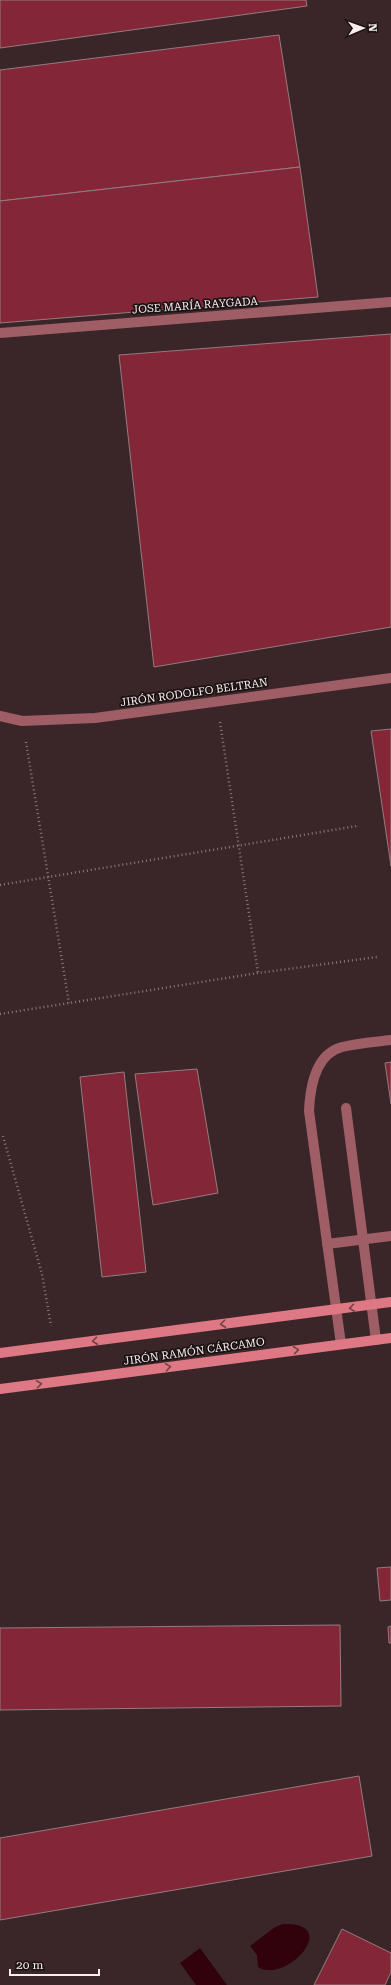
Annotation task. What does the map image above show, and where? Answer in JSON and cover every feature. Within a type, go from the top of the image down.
[{"type":"street","name":"JOSE MARÍA RAYGADA","points":[[0,333],[391,302]]},
{"type":"street","name":"JIRÓN RODOLFO BELTRAN","points":[[0,716],[22,721],[95,718],[391,678]]},
{"type":"street","points":[[341,1344],[309,1111],[310,1091],[315,1071],[326,1057],[341,1047],[391,1040]]},
{"type":"street","points":[[346,1108],[376,1340]]},
{"type":"street","points":[[327,1244],[391,1236]]},
{"type":"street","name":"JIRÓN RAMÓN CÁRCAMO","points":[[0,1354],[391,1302]]},
{"type":"street","name":"JIRÓN RAMÓN CÁRCAMO","points":[[0,1389],[391,1338]]},
{"type":"path","points":[[217,702],[240,846],[258,973]]},
{"type":"path","points":[[22,721],[69,1003]]},
{"type":"path","points":[[0,885],[358,826]]},
{"type":"path","points":[[0,1014],[258,973],[377,957]]},
{"type":"path","points":[[3,1136],[42,1274],[54,1346]]},
{"type":"shaded area","points":[[283,1924],[300,1926],[308,1932],[309,1941],[304,1952],[294,1961],[282,1968],[270,1970],[258,1967],[257,1955],[250,1946],[275,1927]]},
{"type":"shaded area","points":[[200,1948],[227,1985],[196,1985],[180,1963]]},
{"type":"building","points":[[0,0],[306,0],[307,6],[0,48]]},
{"type":"building","points":[[279,35],[300,167],[0,201],[0,70]]},
{"type":"building","points":[[300,167],[318,297],[0,323],[0,201]]},
{"type":"building","points":[[391,334],[391,627],[154,667],[119,355]]},
{"type":"building","points":[[391,729],[391,866],[371,731]]},
{"type":"building","points":[[391,1062],[391,1104],[385,1063]]},
{"type":"building","points":[[197,1069],[218,1193],[153,1205],[135,1074]]},
{"type":"building","points":[[124,1072],[146,1272],[102,1277],[80,1077]]},
{"type":"building","points":[[391,1567],[391,1600],[380,1601],[377,1568]]},
{"type":"building","points":[[340,1625],[341,1706],[0,1710],[0,1628]]},
{"type":"building","points":[[391,1626],[391,1643],[389,1643],[388,1627]]},
{"type":"building","points":[[359,1776],[372,1856],[0,1920],[0,1838]]},
{"type":"building","points":[[342,1929],[391,1953],[391,1972],[385,1985],[314,1985]]}]
